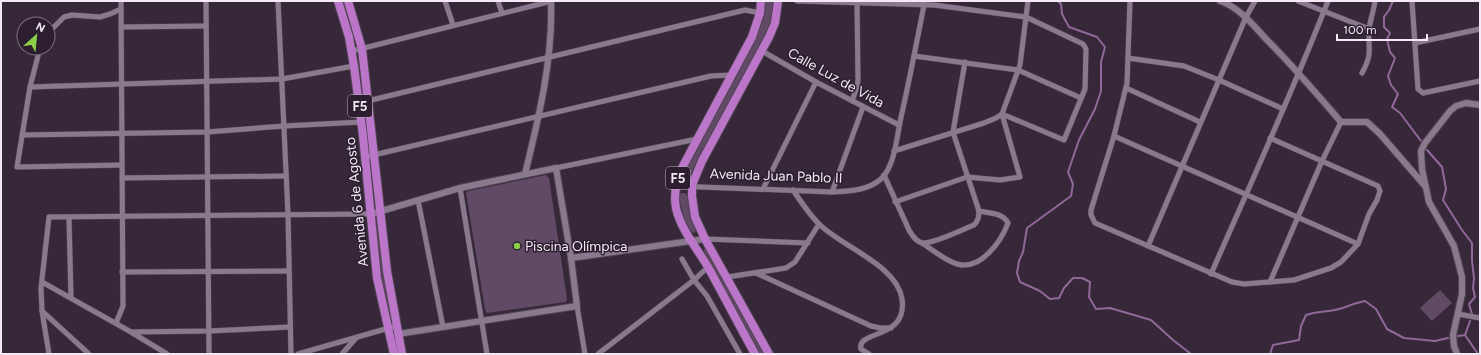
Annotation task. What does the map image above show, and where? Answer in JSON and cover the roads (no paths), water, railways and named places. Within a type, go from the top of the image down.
[{"type":"highway","name":"Avenida 6 de Agosto","points":[[338,1],[352,51],[362,122],[380,211],[394,354]]},
{"type":"highway","name":"Avenida 6 de Agosto","points":[[348,1],[362,49],[368,100],[371,214],[377,278],[392,327],[398,334],[402,354]]},
{"type":"highway","name":"F5","points":[[755,354],[708,267],[682,224],[676,207],[675,197],[676,186],[683,166],[752,37],[760,13],[761,1]]},
{"type":"highway","name":"F5","points":[[769,354],[705,239],[695,217],[692,185],[702,161],[762,51],[774,23],[778,1]]},
{"type":"street","points":[[116,323],[123,306],[121,1]]},
{"type":"street","points":[[206,1],[209,354]]},
{"type":"street","points":[[278,1],[288,214],[291,354]]},
{"type":"street","points":[[445,1],[453,25]]},
{"type":"street","points":[[498,1],[502,13]]},
{"type":"street","points":[[352,51],[552,1],[552,21],[548,57],[539,116],[525,174]]},
{"type":"street","points":[[797,1],[924,3],[1026,17],[1083,44],[1086,49],[1085,89],[1064,140],[1002,114]]},
{"type":"street","points":[[896,202],[967,177],[1000,180],[1020,177],[1002,114],[1020,65],[1028,1]]},
{"type":"street","points":[[1130,1],[1126,88],[1114,136],[1092,206],[1091,215],[1093,220],[1099,225],[1232,282],[1244,284],[1294,280],[1331,268],[1340,262],[1358,244],[1369,214],[1378,200],[1380,191],[1378,186],[1270,138]]},
{"type":"street","points":[[1220,1],[1226,3],[1246,17],[1300,73],[1341,122]]},
{"type":"street","points":[[1148,246],[1218,80],[1246,17],[1255,1]]},
{"type":"street","points":[[1298,1],[1369,29]]},
{"type":"street","points":[[1211,274],[1300,73],[1328,1]]},
{"type":"street","points":[[1362,73],[1368,61],[1370,48],[1369,29],[1375,1]]},
{"type":"street","points":[[1412,1],[1418,89],[1423,93],[1480,81]]},
{"type":"street","points":[[852,101],[858,80],[857,2]]},
{"type":"street","points":[[924,3],[894,151],[884,175],[913,236],[919,242],[957,264],[965,265],[979,262],[988,255],[1006,229],[1008,223],[1006,218],[1000,215],[979,211]]},
{"type":"street","points":[[56,25],[64,17],[72,15],[100,17],[121,9]]},
{"type":"street","points":[[359,103],[744,10],[760,13]]},
{"type":"street","points":[[121,27],[206,26]]},
{"type":"street","points":[[1415,43],[1480,29]]},
{"type":"street","name":"Calle Luz de Vida","points":[[762,51],[863,108],[899,125]]},
{"type":"street","points":[[38,56],[30,87],[17,167],[122,165]]},
{"type":"street","points":[[914,56],[1018,70],[1081,98]]},
{"type":"street","points":[[1128,58],[1184,66],[1283,109]]},
{"type":"street","points":[[919,242],[928,242],[974,225],[978,219],[979,211],[953,132],[965,62]]},
{"type":"street","points":[[30,87],[282,79],[354,66]]},
{"type":"street","points":[[370,156],[711,76],[732,75]]},
{"type":"street","points":[[763,189],[816,82]]},
{"type":"street","points":[[1126,88],[1200,122]]},
{"type":"street","points":[[1457,354],[1454,346],[1453,335],[1462,294],[1462,277],[1454,246],[1429,202],[1421,151],[1425,143],[1450,111],[1456,106],[1466,103],[1480,105]]},
{"type":"street","points":[[832,192],[863,108]]},
{"type":"street","points":[[894,151],[990,121],[1002,114]]},
{"type":"street","points":[[22,135],[122,132],[207,132],[362,122]]},
{"type":"street","points":[[1270,282],[1322,161],[1341,122]]},
{"type":"street","points":[[1341,122],[1367,122],[1380,134],[1426,186]]},
{"type":"street","points":[[1114,136],[1358,244]]},
{"type":"street","points":[[49,354],[42,311],[42,282],[49,217],[371,214],[460,188],[697,138]]},
{"type":"street","points":[[556,168],[585,354]]},
{"type":"street","name":"Avenida Juan Pablo II","points":[[676,186],[692,185],[832,192],[851,191],[863,188],[876,182],[884,175]]},
{"type":"street","points":[[122,178],[286,176]]},
{"type":"street","points":[[460,188],[487,354]]},
{"type":"street","points":[[793,190],[819,224],[833,236],[879,266],[893,279],[900,290],[902,311],[898,320],[885,332],[866,338],[860,345],[861,349],[869,354]]},
{"type":"street","points":[[418,200],[443,327]]},
{"type":"street","points":[[69,217],[71,298]]},
{"type":"street","points":[[726,277],[786,268],[795,262],[819,224]]},
{"type":"street","points":[[571,258],[705,239],[808,243]]},
{"type":"street","points":[[682,259],[694,280],[707,296],[740,354]]},
{"type":"street","points":[[598,354],[694,280],[708,267]]},
{"type":"street","points":[[122,272],[289,271]]},
{"type":"street","points":[[756,273],[871,326],[891,328]]},
{"type":"street","points":[[42,282],[116,323],[167,354]]},
{"type":"street","points":[[398,334],[577,306]]},
{"type":"street","points":[[42,311],[88,354]]},
{"type":"street","points":[[1458,314],[1480,318]]},
{"type":"street","points":[[131,332],[209,331],[290,327]]},
{"type":"street","points":[[298,354],[392,327]]},
{"type":"street","points":[[342,354],[357,338]]},
{"type":"waterway","points":[[1058,1],[1061,4],[1062,14],[1069,27],[1097,37],[1105,47],[1101,62],[1101,91],[1095,109],[1079,140],[1068,172],[1073,184],[1071,196],[1027,228],[1023,252],[1019,261],[1017,273],[1020,282],[1040,291],[1050,299],[1059,298],[1064,288],[1073,278],[1082,278],[1090,282],[1089,297],[1096,309],[1110,308],[1151,320],[1191,354]]},
{"type":"waterway","points":[[1393,1],[1384,17],[1384,27],[1390,33],[1387,39],[1390,52],[1395,58],[1388,76],[1391,85],[1398,94],[1392,107],[1400,113],[1421,141]]},
{"type":"waterway","points":[[1427,150],[1442,167],[1446,189],[1443,200],[1472,243],[1474,278],[1473,288],[1475,297],[1469,304],[1472,314]]},
{"type":"waterway","points":[[1270,354],[1273,345],[1299,340],[1301,326],[1306,315],[1331,311],[1365,301],[1376,309],[1387,329],[1404,338],[1435,341],[1448,338]]},
{"type":"waterway","points":[[1470,321],[1465,335],[1478,354]]},
{"type":"waterway","points":[[1458,336],[1465,335]]},
{"type":"place","name":"Piscina Olímpica","points":[[517,246]]}]
